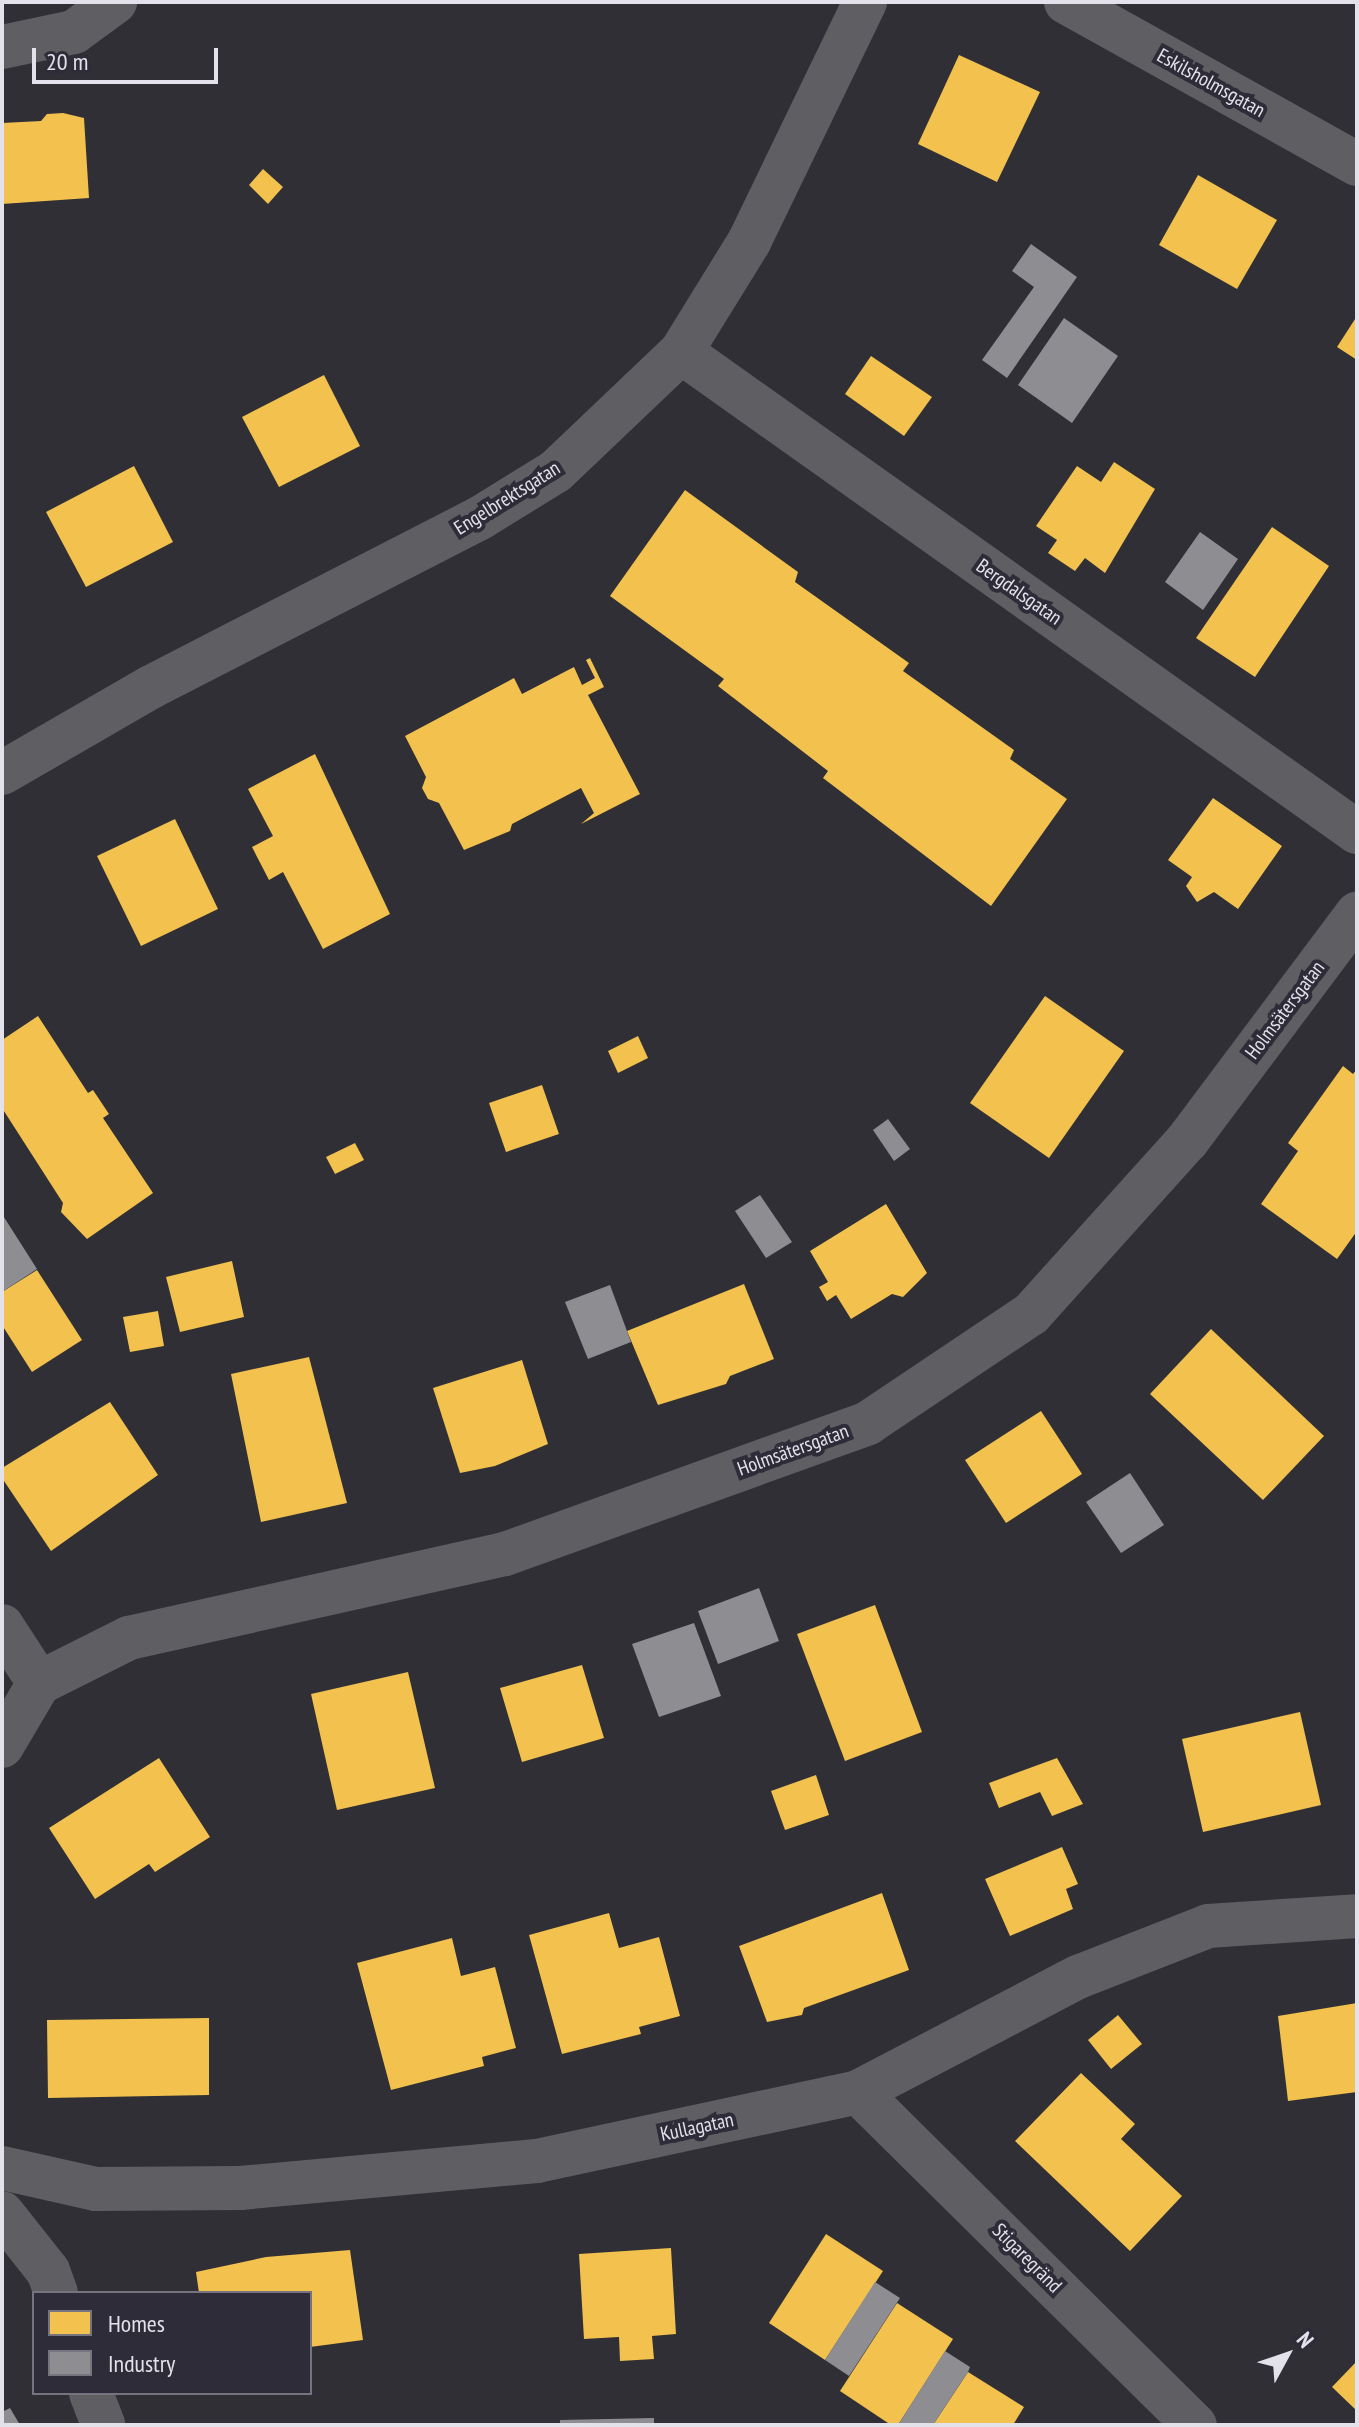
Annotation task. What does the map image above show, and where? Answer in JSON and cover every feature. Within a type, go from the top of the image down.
[{"type":"street","points":[[2,47],[74,32],[115,2]]},
{"type":"street","name":"Engelbrektsgatan","points":[[2,773],[151,687],[505,502],[556,471],[681,352],[749,242],[865,2]]},
{"type":"street","name":"Eskilsholmsgatan","points":[[1066,2],[1357,164]]},
{"type":"street","name":"Bergdalsgatan","points":[[681,352],[1357,832]]},
{"type":"street","name":"Holmsätersgatan","points":[[39,1683],[129,1638],[505,1554],[868,1423],[1031,1314],[1187,1141],[1357,914]]},
{"type":"street","points":[[2,1626],[39,1683],[2,1746]]},
{"type":"street","name":"Kullagatan","points":[[2,2168],[96,2189],[240,2188],[537,2161],[858,2092],[1078,1977],[1208,1926],[1357,1916]]},
{"type":"street","name":"Stigaregränd","points":[[858,2092],[1195,2425]]},
{"type":"street","points":[[2,2213],[48,2271],[55,2291]]},
{"type":"street","points":[[92,2395],[103,2425]]},
{"type":"building: Homes","points":[[959,55],[1040,92],[997,182],[918,144]]},
{"type":"building: Homes","points":[[63,113],[84,118],[89,198],[2,204],[2,123],[41,121],[47,114]]},
{"type":"building: Homes","points":[[263,169],[283,187],[268,204],[249,185]]},
{"type":"building: Homes","points":[[1198,175],[1277,220],[1237,289],[1159,245]]},
{"type":"building: Homes","points":[[1357,316],[1357,360],[1337,347]]},
{"type":"building: Homes","points":[[871,356],[932,397],[904,436],[845,394]]},
{"type":"building: Homes","points":[[324,375],[360,446],[279,487],[242,417]]},
{"type":"building: Homes","points":[[1114,462],[1155,489],[1105,573],[1085,558],[1075,571],[1048,553],[1057,540],[1036,526],[1077,466],[1101,482]]},
{"type":"building: Homes","points":[[134,466],[173,542],[86,587],[46,512]]},
{"type":"building: Homes","points":[[685,490],[798,572],[795,582],[909,663],[903,671],[1014,750],[1010,759],[1067,799],[991,906],[823,778],[828,771],[718,686],[724,679],[610,596]]},
{"type":"building: Homes","points":[[1272,527],[1329,566],[1255,677],[1196,638]]},
{"type":"building: Homes","points":[[590,658],[604,687],[588,695],[640,794],[581,824],[594,813],[581,788],[512,824],[510,831],[464,850],[439,803],[428,799],[422,788],[426,777],[405,736],[514,678],[522,694],[574,667],[582,685],[595,678],[586,660]]},
{"type":"building: Homes","points":[[315,754],[390,914],[323,949],[283,872],[269,880],[252,847],[273,836],[248,789]]},
{"type":"building: Homes","points":[[1213,798],[1282,846],[1238,909],[1214,892],[1197,902],[1186,886],[1192,877],[1168,860]]},
{"type":"building: Homes","points":[[175,819],[218,909],[141,946],[97,856]]},
{"type":"building: Homes","points":[[1045,996],[1124,1051],[1049,1158],[970,1103]]},
{"type":"building: Homes","points":[[38,1016],[88,1093],[93,1090],[109,1114],[103,1118],[153,1193],[87,1239],[61,1212],[63,1203],[2,1108],[2,1040]]},
{"type":"building: Homes","points":[[638,1036],[648,1058],[618,1073],[608,1051]]},
{"type":"building: Homes","points":[[1343,1066],[1353,1074],[1357,1069],[1357,1231],[1337,1259],[1261,1204],[1298,1151],[1288,1143]]},
{"type":"building: Homes","points":[[542,1085],[559,1134],[506,1152],[489,1103]]},
{"type":"building: Homes","points":[[355,1143],[364,1160],[335,1174],[326,1157]]},
{"type":"building: Homes","points":[[886,1204],[927,1273],[903,1297],[892,1294],[851,1319],[836,1295],[827,1301],[819,1287],[828,1282],[810,1251]]},
{"type":"building: Homes","points":[[232,1261],[244,1317],[180,1332],[166,1277]]},
{"type":"building: Homes","points":[[37,1270],[82,1340],[32,1372],[2,1325],[2,1292]]},
{"type":"building: Homes","points":[[744,1284],[774,1359],[730,1376],[726,1384],[658,1405],[627,1331]]},
{"type":"building: Homes","points":[[158,1311],[164,1346],[130,1352],[123,1317]]},
{"type":"building: Homes","points":[[1211,1329],[1324,1436],[1263,1500],[1150,1394]]},
{"type":"building: Homes","points":[[309,1357],[347,1503],[261,1522],[231,1374]]},
{"type":"building: Homes","points":[[522,1360],[548,1444],[495,1466],[460,1473],[433,1388]]},
{"type":"building: Homes","points":[[110,1402],[158,1475],[51,1551],[2,1478],[2,1468]]},
{"type":"building: Homes","points":[[1041,1411],[1082,1474],[1006,1523],[965,1460]]},
{"type":"building: Homes","points":[[875,1605],[922,1732],[845,1761],[797,1634]]},
{"type":"building: Homes","points":[[582,1665],[604,1738],[522,1762],[500,1688]]},
{"type":"building: Homes","points":[[408,1672],[435,1788],[337,1810],[311,1694]]},
{"type":"building: Homes","points":[[1300,1712],[1321,1805],[1203,1832],[1182,1739]]},
{"type":"building: Homes","points":[[159,1758],[210,1837],[155,1872],[149,1864],[95,1899],[49,1828]]},
{"type":"building: Homes","points":[[1057,1758],[1083,1804],[1052,1816],[1040,1792],[999,1808],[989,1783]]},
{"type":"building: Homes","points":[[816,1775],[829,1815],[785,1830],[771,1791]]},
{"type":"building: Homes","points":[[1062,1847],[1078,1884],[1066,1889],[1073,1909],[1010,1936],[985,1879]]},
{"type":"building: Homes","points":[[882,1893],[909,1970],[804,2008],[802,2015],[767,2022],[739,1946]]},
{"type":"building: Homes","points":[[609,1913],[619,1948],[659,1937],[680,2016],[639,2027],[641,2034],[562,2054],[529,1935]]},
{"type":"building: Homes","points":[[452,1938],[461,1976],[495,1967],[516,2048],[482,2057],[484,2066],[391,2090],[357,1963]]},
{"type":"building: Homes","points":[[1357,2003],[1357,2092],[1288,2101],[1278,2016]]},
{"type":"building: Homes","points":[[1118,2015],[1142,2044],[1111,2069],[1088,2040]]},
{"type":"building: Homes","points":[[209,2018],[209,2095],[48,2098],[47,2020]]},
{"type":"building: Homes","points":[[1081,2073],[1135,2124],[1121,2139],[1182,2196],[1130,2251],[1015,2141]]},
{"type":"building: Homes","points":[[826,2234],[883,2271],[825,2360],[769,2323]]},
{"type":"building: Homes","points":[[671,2248],[676,2334],[652,2336],[654,2359],[620,2361],[619,2337],[584,2339],[579,2254]]},
{"type":"building: Homes","points":[[350,2250],[363,2340],[312,2347],[312,2291],[199,2291],[196,2272],[266,2257]]},
{"type":"building: Homes","points":[[897,2303],[953,2339],[898,2425],[891,2425],[840,2391]]},
{"type":"building: Homes","points":[[1357,2361],[1357,2411],[1332,2387]]},
{"type":"building: Homes","points":[[968,2372],[1024,2407],[1013,2425],[933,2425]]},
{"type":"building: Industry","points":[[1031,244],[1077,277],[1007,378],[982,360],[1034,287],[1012,271]]},
{"type":"building: Industry","points":[[1064,318],[1118,356],[1072,423],[1018,385]]},
{"type":"building: Industry","points":[[1200,532],[1238,559],[1203,610],[1165,582]]},
{"type":"building: Industry","points":[[888,1119],[910,1149],[894,1161],[873,1130]]},
{"type":"building: Industry","points":[[760,1195],[792,1242],[766,1258],[735,1211]]},
{"type":"building: Industry","points":[[2,1214],[37,1269],[2,1292]]},
{"type":"building: Industry","points":[[610,1285],[631,1342],[588,1359],[565,1302]]},
{"type":"building: Industry","points":[[1130,1473],[1164,1525],[1121,1553],[1086,1502]]},
{"type":"building: Industry","points":[[759,1588],[779,1641],[718,1664],[698,1611]]},
{"type":"building: Industry","points":[[694,1623],[721,1696],[659,1717],[632,1644]]},
{"type":"building: Industry","points":[[875,2282],[900,2298],[849,2376],[825,2360]]},
{"type":"building: Industry","points":[[945,2351],[970,2367],[968,2372],[933,2425],[898,2425]]},
{"type":"building: Industry","points":[[10,2408],[20,2425],[2,2425],[2,2412]]},
{"type":"building: Industry","points":[[654,2418],[654,2425],[560,2425],[560,2420]]}]
